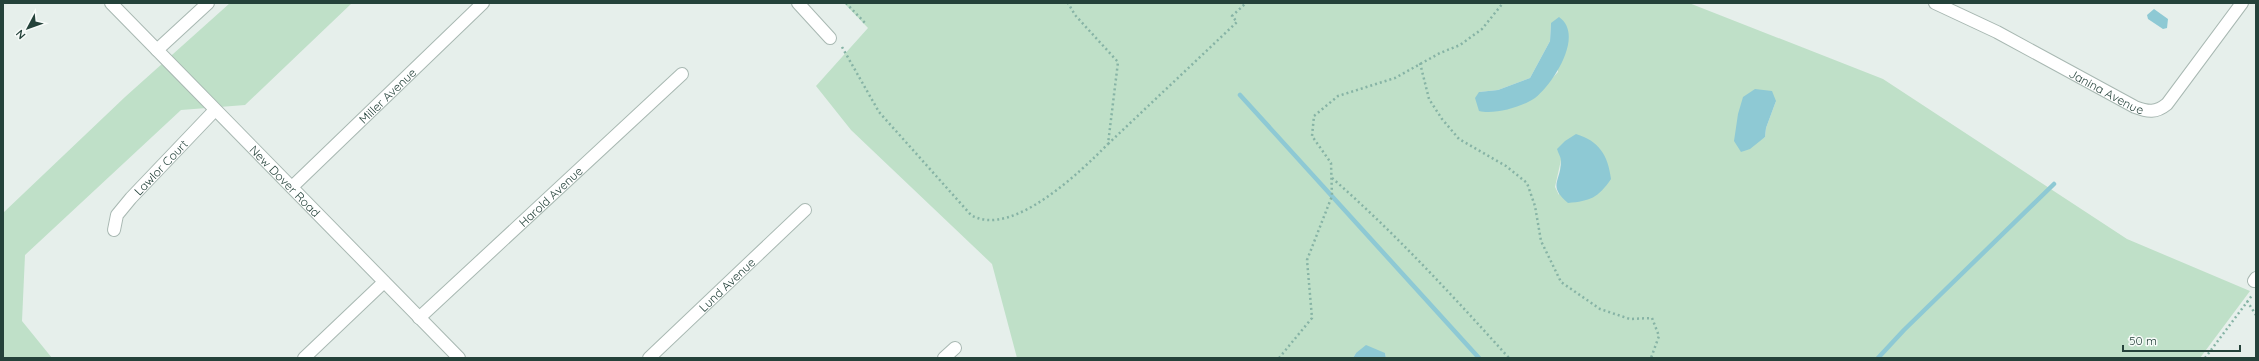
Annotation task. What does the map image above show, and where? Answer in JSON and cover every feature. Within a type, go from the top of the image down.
[{"type":"street","name":"New Dover Road","points":[[111,3],[459,358]]},
{"type":"street","points":[[157,50],[208,3]]},
{"type":"street","name":"Miller Avenue","points":[[292,187],[483,3]]},
{"type":"street","points":[[798,3],[830,38]]},
{"type":"street","name":"Janina Avenue","points":[[1934,3],[1997,32],[2135,107],[2153,112],[2161,109],[2171,99],[2242,3]]},
{"type":"street","name":"Harold Avenue","points":[[419,318],[682,74]]},
{"type":"street","name":"Lawlor Court","points":[[114,230],[117,214],[215,110]]},
{"type":"street","name":"Lund Avenue","points":[[649,358],[805,210]]},
{"type":"street","points":[[304,358],[384,282]]},
{"type":"street","points":[[944,358],[955,348]]},
{"type":"path","points":[[846,3],[866,24]]},
{"type":"path","points":[[1068,3],[1075,15],[1118,62],[1108,144]]},
{"type":"path","points":[[842,47],[879,112],[971,215],[986,221],[996,220],[1029,208],[1055,192],[1237,22],[1232,16],[1246,3]]},
{"type":"path","points":[[1279,358],[1312,318],[1307,260],[1332,198],[1331,163],[1312,136],[1314,116],[1338,96],[1395,78],[1420,63],[1460,45],[1482,29],[1503,3]]},
{"type":"path","points":[[1420,63],[1429,99],[1454,134],[1506,166],[1527,183],[1535,206],[1541,241],[1561,282],[1600,308],[1630,319],[1652,318],[1659,336],[1651,358]]},
{"type":"path","points":[[1332,178],[1371,212],[1429,270],[1509,358]]},
{"type":"path","points":[[2205,358],[2247,301],[2255,283]]},
{"type":"path","points":[[2247,301],[2256,315]]},
{"type":"green space","points":[[230,3],[352,3],[245,105],[181,110],[25,255],[22,321],[52,358],[3,358],[3,213],[125,97]]},
{"type":"green space","points":[[844,3],[1689,3],[1883,79],[2127,239],[2250,291],[2200,358],[1386,358],[1385,353],[1356,353],[1353,358],[1017,358],[992,264],[851,130],[816,86],[868,28]],"holes":[[[1551,23],[1558,72],[1534,98],[1479,92],[1498,90],[1530,78],[1550,41]],[[1776,101],[1766,128],[1765,137],[1741,152]],[[1561,160],[1559,195],[1555,187]]]},
{"type":"water","points":[[2154,9],[2168,19],[2167,28],[2163,29],[2148,19],[2147,15]]},
{"type":"water","points":[[1559,17],[1566,25],[1569,35],[1568,47],[1564,59],[1550,82],[1535,98],[1516,107],[1492,112],[1479,111],[1475,98],[1479,92],[1498,90],[1530,78],[1550,41],[1551,23]]},
{"type":"water","points":[[1755,89],[1772,91],[1776,101],[1766,128],[1765,137],[1750,149],[1741,152],[1734,141],[1738,114],[1743,97]]},
{"type":"water","points":[[1576,134],[1591,141],[1601,150],[1608,163],[1611,179],[1602,190],[1588,200],[1568,203],[1558,192],[1557,183],[1561,158],[1557,149],[1565,141]]},
{"type":"water","points":[[1366,345],[1385,353],[1386,358],[1353,358],[1356,353]]},
{"type":"waterway","points":[[1240,95],[1479,358]]},
{"type":"waterway","points":[[1878,358],[1904,330],[2054,184]]}]
